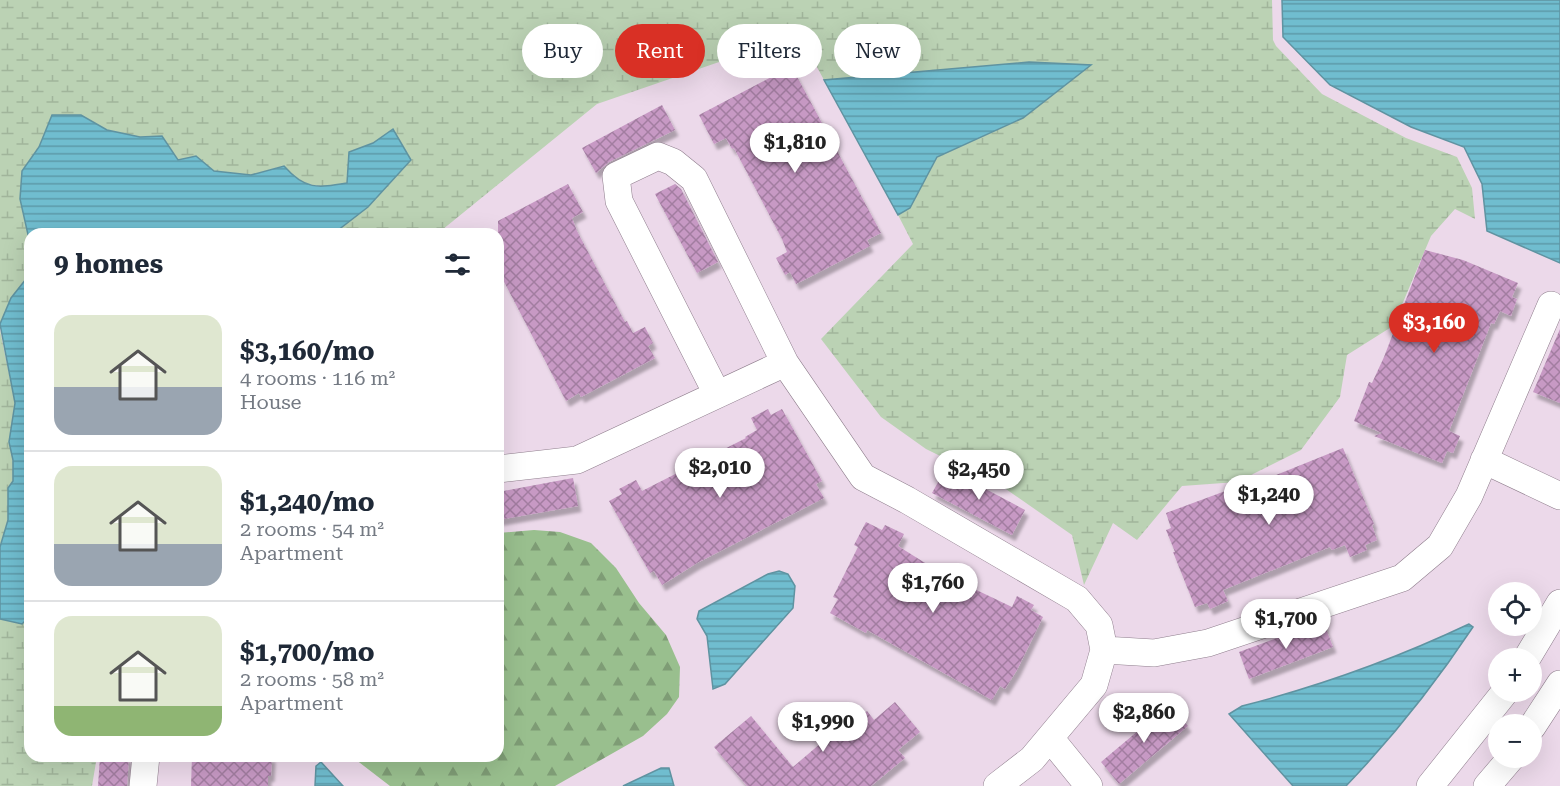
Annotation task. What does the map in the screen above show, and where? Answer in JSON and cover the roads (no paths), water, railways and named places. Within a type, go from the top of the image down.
[{"type":"street","points":[[717,394],[619,201],[616,176],[658,156],[673,162],[694,179],[785,363],[863,477],[907,500],[1077,599],[1099,625],[1104,650],[1094,684],[1032,759],[997,786]]},
{"type":"street","points":[[1104,650],[1154,653],[1209,643],[1402,578],[1440,546],[1469,496],[1551,305]]},
{"type":"street","points":[[504,468],[577,460],[785,363]]},
{"type":"street","points":[[1484,460],[1560,496]]},
{"type":"street","points":[[1533,648],[1560,603]]},
{"type":"street","points":[[1540,714],[1560,684]]},
{"type":"street","points":[[1431,786],[1497,702]]},
{"type":"street","points":[[1050,738],[1089,786]]},
{"type":"street","points":[[143,786],[145,762]]},
{"type":"street","points":[[1487,786],[1502,768]]},
{"type":"water","points":[[1282,0],[1560,0],[1560,263],[1487,231],[1482,184],[1464,147],[1411,127],[1330,85],[1283,37]]},
{"type":"water","points":[[1029,62],[1091,65],[1023,118],[937,157],[910,208],[898,215],[824,80],[921,78],[921,71]]},
{"type":"water","points":[[52,115],[81,115],[107,130],[140,137],[162,136],[178,160],[196,156],[214,171],[251,175],[284,166],[305,183],[319,186],[347,183],[349,152],[373,143],[393,129],[411,160],[368,207],[341,228],[27,228],[20,199],[22,171],[39,147]]},
{"type":"water","points":[[24,282],[24,622],[22,624],[0,619],[0,547],[8,520],[8,488],[13,481],[13,460],[9,442],[15,403],[0,324],[11,298]]},
{"type":"water","points":[[779,571],[788,574],[795,586],[793,608],[725,684],[713,689],[707,636],[697,619],[699,611],[768,574]]},
{"type":"water","points":[[1469,624],[1473,627],[1429,689],[1346,786],[1293,786],[1229,714],[1242,706],[1300,690],[1385,660]]},
{"type":"water","points":[[321,762],[343,786],[315,786],[316,766]]},
{"type":"water","points":[[661,768],[669,768],[674,786],[623,786]]}]
